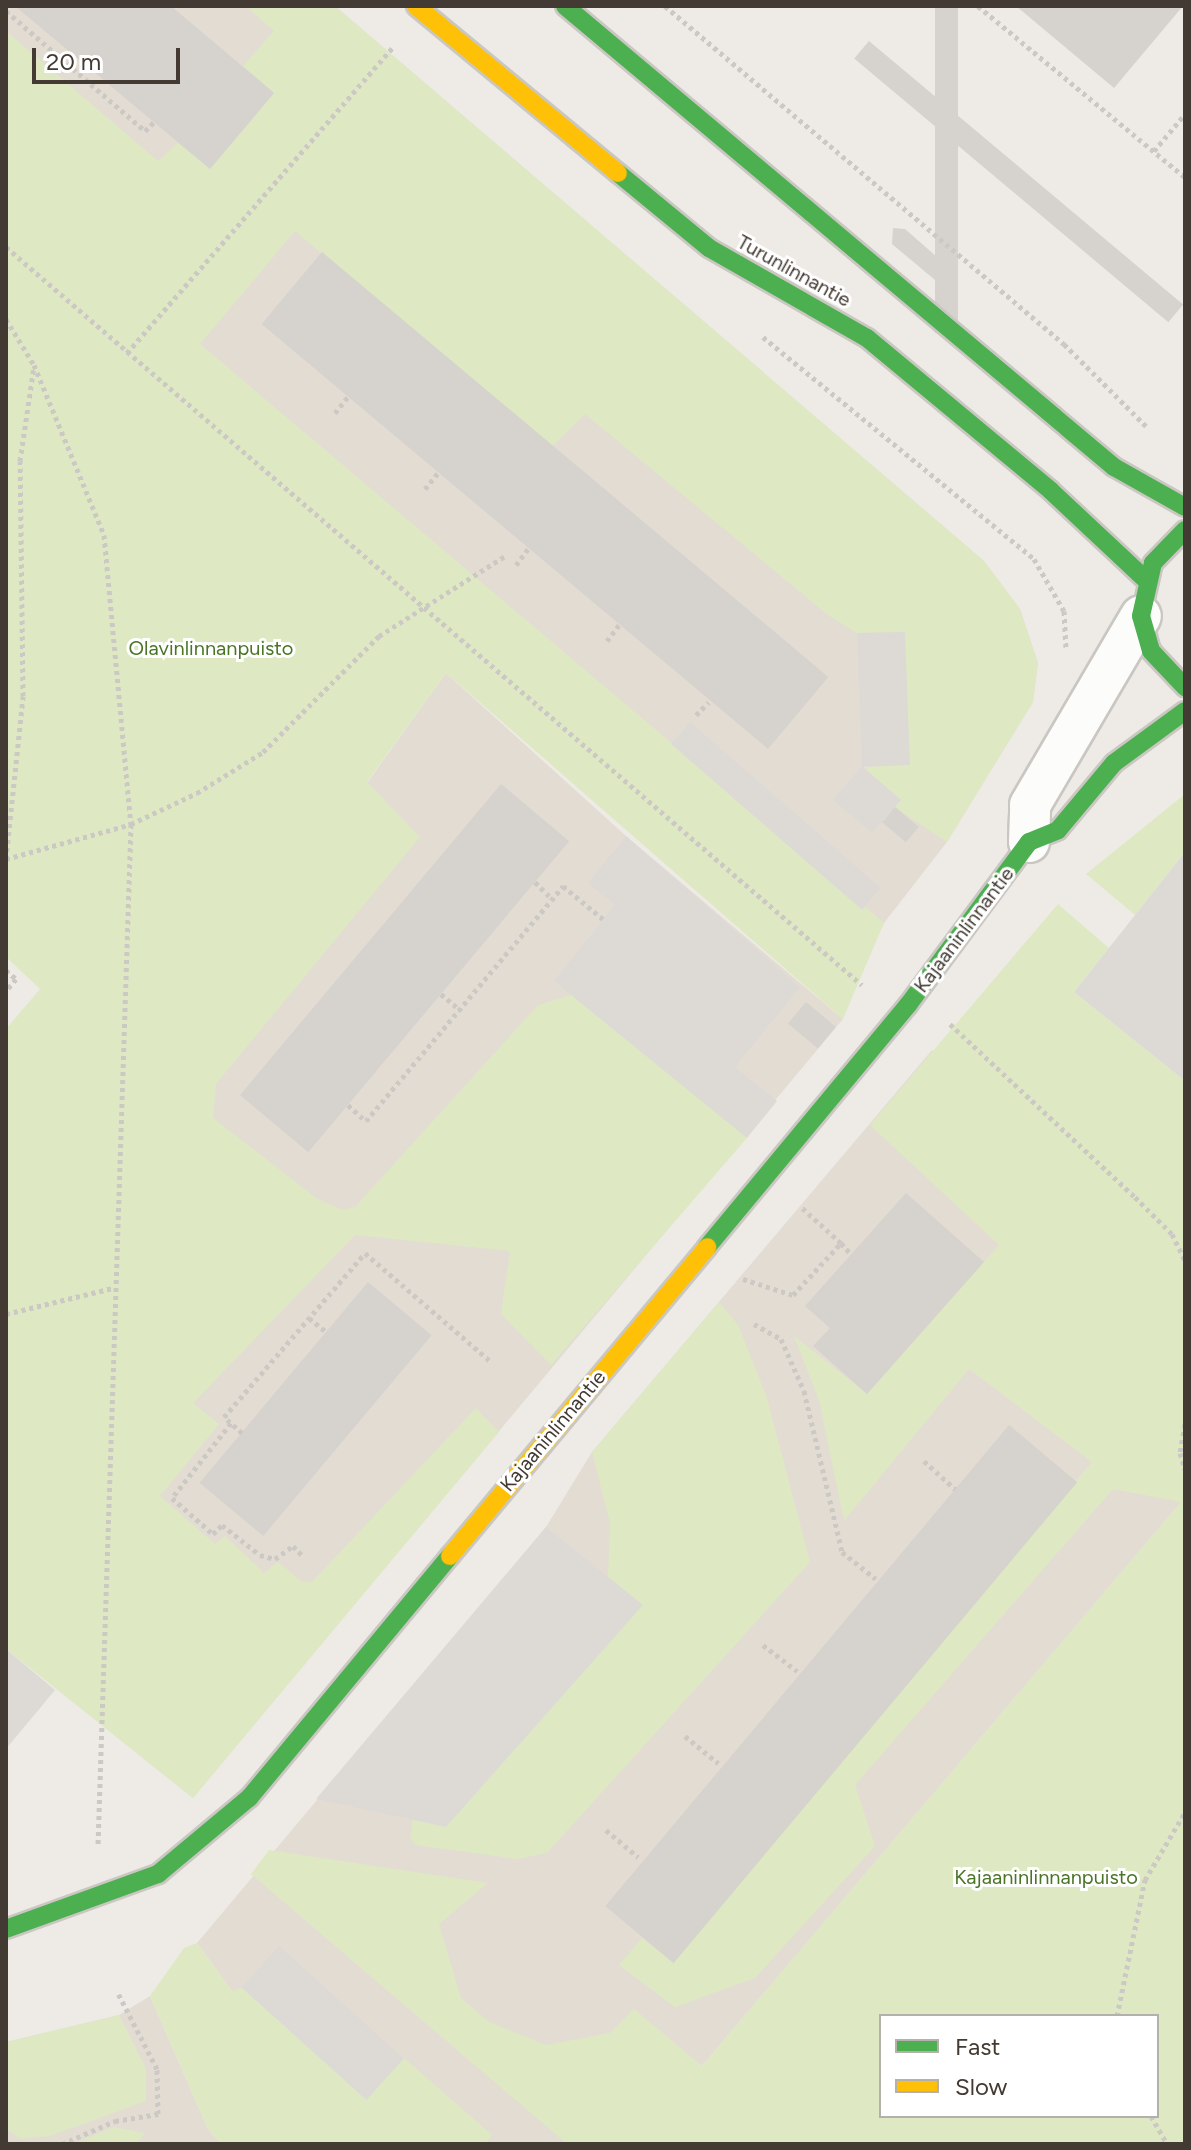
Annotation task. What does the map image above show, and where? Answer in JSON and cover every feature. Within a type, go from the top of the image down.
[{"type":"main road","name":"Turunlinnantie","points":[[416,6],[709,248],[867,338],[1051,491],[1144,598]]},
{"type":"main road","points":[[565,6],[1114,467],[1185,507]]},
{"type":"main road","points":[[1185,530],[1164,548],[1144,598],[1151,651],[1185,687]]},
{"type":"main road","name":"Kajaaninlinnantie","points":[[6,1929],[158,1874],[249,1798],[908,1005],[1029,842],[1058,830],[1114,763],[1185,711]]},
{"type":"street","points":[[1029,842],[1030,805],[1144,598]]},
{"type":"path","points":[[665,6],[1064,344],[1159,439]]},
{"type":"path","points":[[978,6],[1185,177]]},
{"type":"path","points":[[6,11],[145,131],[154,122]]},
{"type":"path","points":[[127,353],[404,35]]},
{"type":"path","points":[[69,65],[75,56]]},
{"type":"path","points":[[1154,151],[1185,114]]},
{"type":"path","points":[[6,247],[423,610],[875,996]]},
{"type":"path","points":[[6,319],[34,365],[104,535],[131,824],[113,1288],[98,1898]]},
{"type":"path","points":[[34,365],[20,461],[23,681],[6,859],[131,824],[263,752],[379,636],[505,556]]},
{"type":"path","points":[[335,413],[348,397]]},
{"type":"path","points":[[425,489],[438,473]]},
{"type":"path","points":[[516,565],[528,549]]},
{"type":"path","points":[[1034,559],[1064,611],[1066,656]]},
{"type":"path","points":[[607,641],[619,625]]},
{"type":"path","points":[[696,715],[709,702]]},
{"type":"path","points":[[535,882],[552,899]]},
{"type":"path","points":[[348,1105],[366,1121],[563,886],[603,919]]},
{"type":"path","points":[[6,970],[16,979],[6,991]]},
{"type":"path","points":[[441,994],[460,1010]]},
{"type":"path","points":[[908,1005],[946,1020],[1145,1206],[1172,1234],[1185,1261]]},
{"type":"path","points":[[794,1201],[851,1254]]},
{"type":"path","points":[[731,1275],[793,1295],[841,1243]]},
{"type":"path","points":[[242,1433],[224,1417],[365,1253],[490,1361]]},
{"type":"path","points":[[6,1314],[113,1288]]},
{"type":"path","points":[[309,1318],[326,1332]]},
{"type":"path","points":[[754,1324],[781,1339],[804,1391],[842,1552],[876,1579]]},
{"type":"path","points":[[231,1423],[172,1498],[213,1534],[222,1525],[260,1555],[275,1559],[293,1546],[303,1556]]},
{"type":"path","points":[[1185,1424],[1180,1453],[1185,1469]]},
{"type":"path","points":[[924,1461],[955,1489]]},
{"type":"path","points":[[763,1645],[797,1671]]},
{"type":"path","points":[[685,1736],[718,1763]]},
{"type":"path","points":[[1117,2014],[1145,1880],[1185,1812]]},
{"type":"path","points":[[606,1830],[638,1857]]},
{"type":"path","points":[[62,2144],[115,2121],[158,2114],[157,2069],[118,1993]]},
{"type":"path","points":[[1152,2118],[1167,2144]]},
{"type":"shaded area","points":[[6,6],[335,6],[984,561],[1020,609],[1038,663],[1033,702],[947,842],[874,936],[6,210]]},
{"type":"shaded area","points":[[905,632],[910,765],[863,767],[901,800],[872,833],[833,800],[862,766],[857,633]]},
{"type":"shaded area","points":[[446,673],[626,836],[843,1019],[193,1798],[114,1735],[140,1008],[367,783]]},
{"type":"shaded area","points":[[690,722],[881,888],[862,910],[671,744]]},
{"type":"shaded area","points":[[626,836],[800,987],[735,1067],[777,1101],[747,1138],[554,981],[615,905],[588,883]]},
{"type":"shaded area","points":[[1185,852],[1185,1081],[1074,992]]},
{"type":"shaded area","points":[[932,1050],[1182,1501],[702,2066],[802,2144],[359,2144],[312,2101],[197,1943],[546,1527],[592,1452]]},
{"type":"shaded area","points":[[546,1527],[643,1605],[446,1827],[316,1799]]},
{"type":"shaded area","points":[[6,1649],[55,1690],[6,1749]]},
{"type":"shaded area","points":[[279,1946],[404,2058],[366,2100],[242,1988]]},
{"type":"shaded area","points":[[150,1996],[208,2129],[221,2144],[6,2144],[6,2042],[119,2015]]},
{"type":"green space","name":"Olavinlinnanpuisto","points":[[246,6],[335,6],[984,561],[1020,609],[1038,663],[1033,702],[947,842],[895,807],[901,800],[862,766],[905,632],[857,633],[828,615],[585,414],[552,447],[295,231],[200,344],[884,923],[843,1019],[446,673],[367,782],[420,837],[216,1084],[213,1118],[316,1198],[343,1210],[355,1207],[538,1005],[571,995],[747,1138],[551,1365],[501,1314],[510,1251],[355,1235],[193,1403],[219,1424],[160,1496],[215,1544],[225,1536],[264,1573],[278,1562],[302,1582],[312,1582],[476,1408],[499,1432],[193,1798],[6,1649],[6,1029],[40,989],[6,957],[6,31],[158,161],[178,143],[210,169],[274,93],[243,66],[274,31]]},
{"type":"green space","points":[[1185,794],[1185,852],[1135,915],[1086,874]]},
{"type":"green space","name":"Kajaaninlinnanpuisto","points":[[1058,904],[1109,948],[1074,992],[1185,1081],[1185,2144],[567,2144],[251,1874],[269,1850],[488,1883],[439,1924],[461,1998],[489,2022],[546,2045],[610,2033],[634,2009],[702,2066],[1181,1502],[1113,1489],[855,1785],[875,1846],[755,1978],[675,2007],[619,1965],[642,1938],[668,1958],[1092,1462],[969,1369],[844,1521],[819,1400],[794,1336],[867,1394],[999,1245],[870,1125]]},
{"type":"green space","points":[[719,1302],[738,1325],[767,1398],[810,1562],[547,1853],[517,1859],[416,1845],[410,1838],[413,1819],[446,1826],[642,1605],[608,1577],[610,1523],[592,1452]]},
{"type":"green space","points":[[197,1943],[232,1991],[242,1988],[368,2098],[404,2058],[492,2135],[485,2144],[221,2144],[208,2129],[150,1996],[184,1948]]},
{"type":"green space","points":[[119,2015],[146,2069],[146,2101],[50,2136],[21,2139],[6,2129],[6,2042]]},
{"type":"green space","points":[[114,2127],[145,2133],[136,2144],[73,2144]]},
{"type":"building","points":[[15,6],[171,6],[274,93],[210,169]]},
{"type":"building","points":[[935,6],[958,6],[958,333],[935,333]]},
{"type":"building","points":[[1016,6],[1183,6],[1114,88]]},
{"type":"building","points":[[869,41],[1183,305],[1168,322],[854,59]]},
{"type":"building","points":[[893,228],[905,229],[953,271],[953,286],[941,285],[892,244]]},
{"type":"building","points":[[322,252],[828,677],[768,749],[262,324]]},
{"type":"building","points":[[501,784],[569,841],[308,1152],[240,1095]]},
{"type":"building","points":[[895,807],[919,827],[906,842],[882,822]]},
{"type":"building","points":[[806,1002],[836,1027],[818,1049],[788,1023]]},
{"type":"building","points":[[906,1193],[984,1262],[867,1394],[813,1346],[830,1328],[805,1306]]},
{"type":"building","points":[[368,1282],[432,1335],[263,1536],[200,1483]]},
{"type":"building","points":[[1009,1425],[1077,1482],[674,1963],[605,1906]]},
{"type":"traffic: fast","points":[[565,6],[1114,467],[1185,507]]},
{"type":"traffic: fast","points":[[618,173],[709,248],[867,338],[1051,491],[1146,580]]},
{"type":"traffic: fast","points":[[1185,530],[1153,563],[1141,616],[1151,651],[1185,687]]},
{"type":"traffic: fast","points":[[707,1247],[908,1005],[1029,842],[1058,830],[1114,763],[1185,711]]},
{"type":"traffic: fast","points":[[6,1929],[158,1874],[249,1798],[450,1556]]},
{"type":"traffic: slow","points":[[416,6],[618,173]]},
{"type":"traffic: slow","points":[[450,1556],[707,1247]]}]
